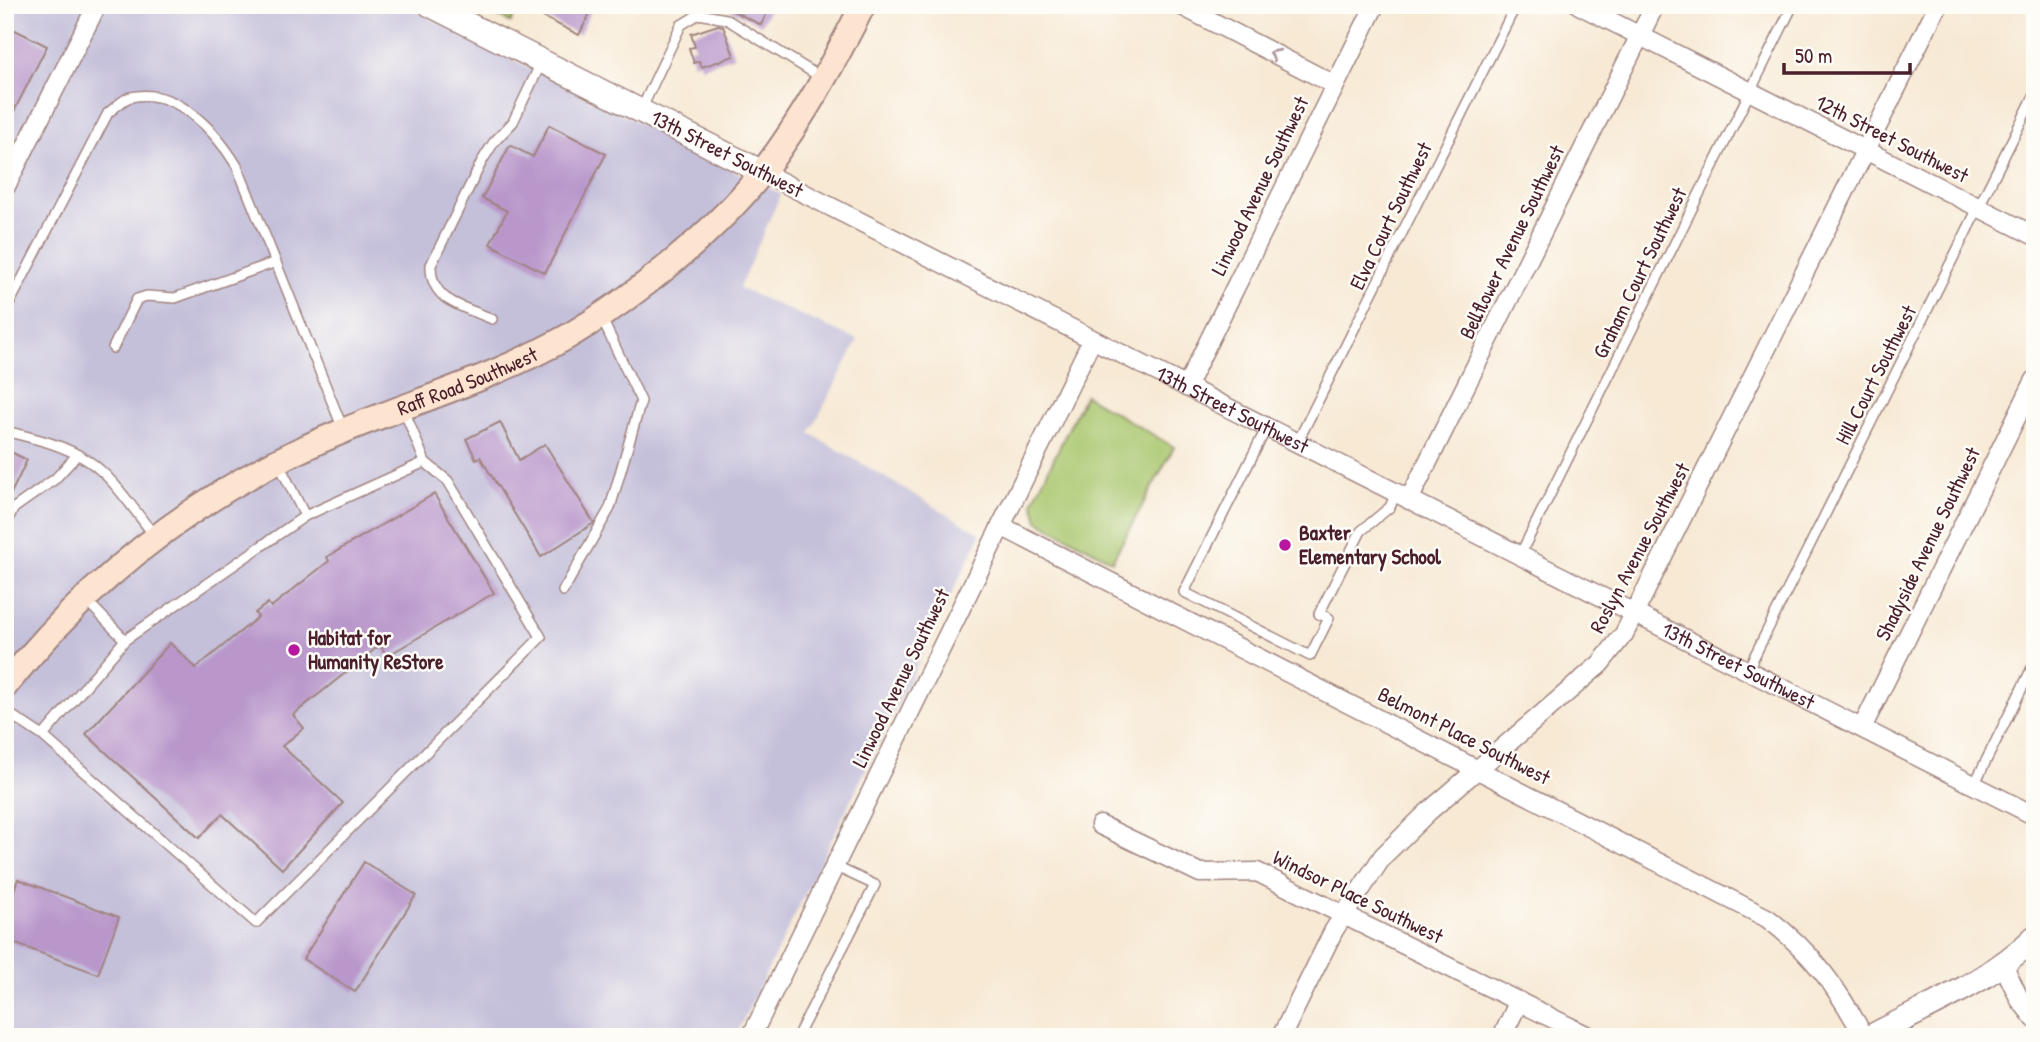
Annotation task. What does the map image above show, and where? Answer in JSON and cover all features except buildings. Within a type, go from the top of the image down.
[{"type":"main road","name":"Raff Road Southwest","points":[[5,687],[84,598],[155,536],[225,488],[277,460],[343,430],[501,370],[600,316],[680,254],[762,172],[824,79],[863,5]]},
{"type":"street","points":[[5,188],[97,5]]},
{"type":"street","name":"13th Street Southwest","points":[[430,5],[462,17],[640,111],[2035,816]]},
{"type":"street","points":[[1180,5],[1335,85]]},
{"type":"street","name":"Linwood Avenue Southwest","points":[[1186,387],[1375,5]]},
{"type":"street","name":"12th Street Southwest","points":[[1579,5],[2035,236]]},
{"type":"street","name":"Bellflower Avenue Southwest","points":[[1402,497],[1655,5]]},
{"type":"street","name":"Roslyn Avenue Southwest","points":[[1281,1037],[1344,914],[1367,876],[1400,838],[1600,664],[1619,641],[1938,5]]},
{"type":"street","name":"Linwood Avenue Southwest","points":[[754,1035],[834,866],[1093,340]]},
{"type":"street","name":"Shadyside Avenue Southwest","points":[[1862,727],[2035,380]]},
{"type":"street","name":"Belmont Place Southwest","points":[[1001,526],[1767,918],[1812,956],[1842,996],[1867,1037]]},
{"type":"street","name":"Windsor Place Southwest","points":[[1100,825],[1200,873],[1257,872],[1590,1037]]},
{"type":"street","points":[[1867,1037],[2003,964],[2035,937]]},
{"type":"street","points":[[2003,964],[2020,1000],[2035,1018]]},
{"type":"street","points":[[1502,1037],[1519,1002]]},
{"type":"lane","name":"Elva Court Southwest","points":[[1297,443],[1516,5]]},
{"type":"lane","name":"Graham Court Southwest","points":[[1519,556],[1793,5]]},
{"type":"lane","points":[[640,111],[681,25],[699,14],[726,19],[824,79]]},
{"type":"lane","points":[[492,319],[439,295],[431,281],[431,265],[482,161],[494,142],[513,122],[542,61]]},
{"type":"lane","name":"Hill Court Southwest","points":[[1747,671],[2035,94]]},
{"type":"lane","points":[[5,312],[108,113],[129,97],[160,97],[191,113],[218,135],[237,166],[343,430]]},
{"type":"lane","points":[[113,348],[137,299],[147,296],[175,298],[276,262]]},
{"type":"lane","points":[[563,591],[610,508],[641,401],[600,316]]},
{"type":"lane","points":[[5,711],[43,736],[257,923],[541,637],[448,481],[425,462],[403,408]]},
{"type":"lane","points":[[1267,427],[1184,592],[1310,656],[1329,618],[1319,614],[1361,531],[1402,497]]},
{"type":"lane","points":[[5,431],[77,455],[102,471],[155,536]]},
{"type":"lane","points":[[5,524],[14,508],[55,479],[77,455]]},
{"type":"lane","points":[[277,460],[305,516]]},
{"type":"lane","points":[[43,736],[124,640],[305,516],[425,462]]},
{"type":"lane","points":[[84,598],[124,640]]},
{"type":"lane","points":[[1974,785],[2035,662]]},
{"type":"lane","points":[[797,1037],[875,885],[834,866]]},
{"type":"shaded area","points":[[5,5],[404,5],[781,194],[739,288],[858,340],[810,433],[981,534],[735,1037],[5,1037]]},
{"type":"green space","points":[[476,5],[519,5],[511,23]]},
{"type":"green space","points":[[1085,395],[1174,447],[1112,561],[1038,521],[1033,501]]},
{"type":"place","name":"Baxter Elementary School","points":[[1285,545]]},
{"type":"place","name":"Habitat for Humanity ReStore","points":[[294,650]]}]
